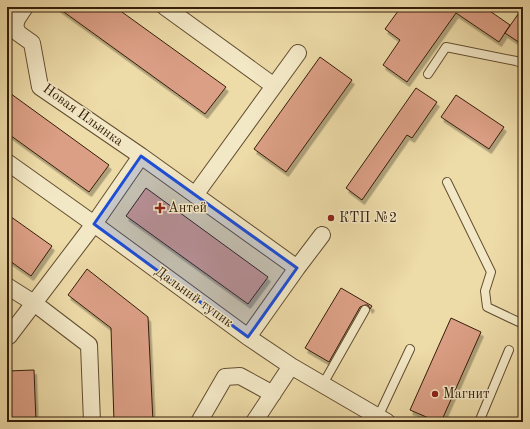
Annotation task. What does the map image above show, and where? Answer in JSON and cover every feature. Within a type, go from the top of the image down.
[{"type":"street","name":"Новая Ильинка","points":[[25,7],[17,19],[15,26],[18,33],[32,43],[40,87],[141,156],[296,268]]},
{"type":"street","points":[[165,7],[274,86]]},
{"type":"street","points":[[195,195],[298,53]]},
{"type":"street","points":[[7,337],[94,224],[141,156]]},
{"type":"street","name":"Дальний тупик","points":[[7,162],[248,337],[291,366],[383,419]]},
{"type":"street","points":[[248,337],[296,268],[322,235]]},
{"type":"street","points":[[7,286],[34,303],[89,345],[92,422]]},
{"type":"street","points":[[254,422],[291,366]]},
{"type":"street","points":[[199,422],[225,377],[240,376],[272,394]]},
{"type":"lane","points":[[428,74],[446,47],[516,61],[523,64]]},
{"type":"lane","points":[[447,182],[491,272],[485,291],[487,307],[523,324]]},
{"type":"lane","points":[[323,384],[365,310]]},
{"type":"lane","points":[[383,419],[410,349]]},
{"type":"lane","points":[[479,422],[509,350]]},
{"type":"highlighted area","points":[[141,156],[297,268],[248,337],[94,224]]},
{"type":"building","points":[[57,7],[115,7],[226,87],[205,114]]},
{"type":"building","points":[[401,7],[484,7],[510,25],[499,42],[456,13],[407,82],[383,65],[400,40],[385,29]]},
{"type":"building","points":[[523,7],[523,45],[505,33]]},
{"type":"building","points":[[320,57],[352,80],[286,172],[254,149]]},
{"type":"building","points":[[416,88],[437,102],[412,138],[407,135],[362,200],[346,188]]},
{"type":"building","points":[[7,91],[109,165],[89,192],[7,133]]},
{"type":"building","points":[[456,95],[504,127],[489,149],[441,117]]},
{"type":"building","points":[[146,188],[268,277],[248,304],[126,216]]},
{"type":"building","points":[[7,214],[52,246],[31,276],[7,259]]},
{"type":"building","points":[[87,269],[148,317],[153,422],[114,422],[111,328],[68,295]]},
{"type":"building","points":[[341,288],[372,306],[370,309],[368,305],[360,307],[329,362],[305,348]]},
{"type":"building","points":[[451,318],[481,332],[441,422],[438,422],[410,410]]},
{"type":"building","points":[[34,370],[36,422],[7,422],[7,371]]},
{"type":"place","name":"Антей","points":[[160,208]]},
{"type":"place","name":"КТП №2","points":[[331,218]]},
{"type":"place","name":"Магнит","points":[[435,394]]}]
